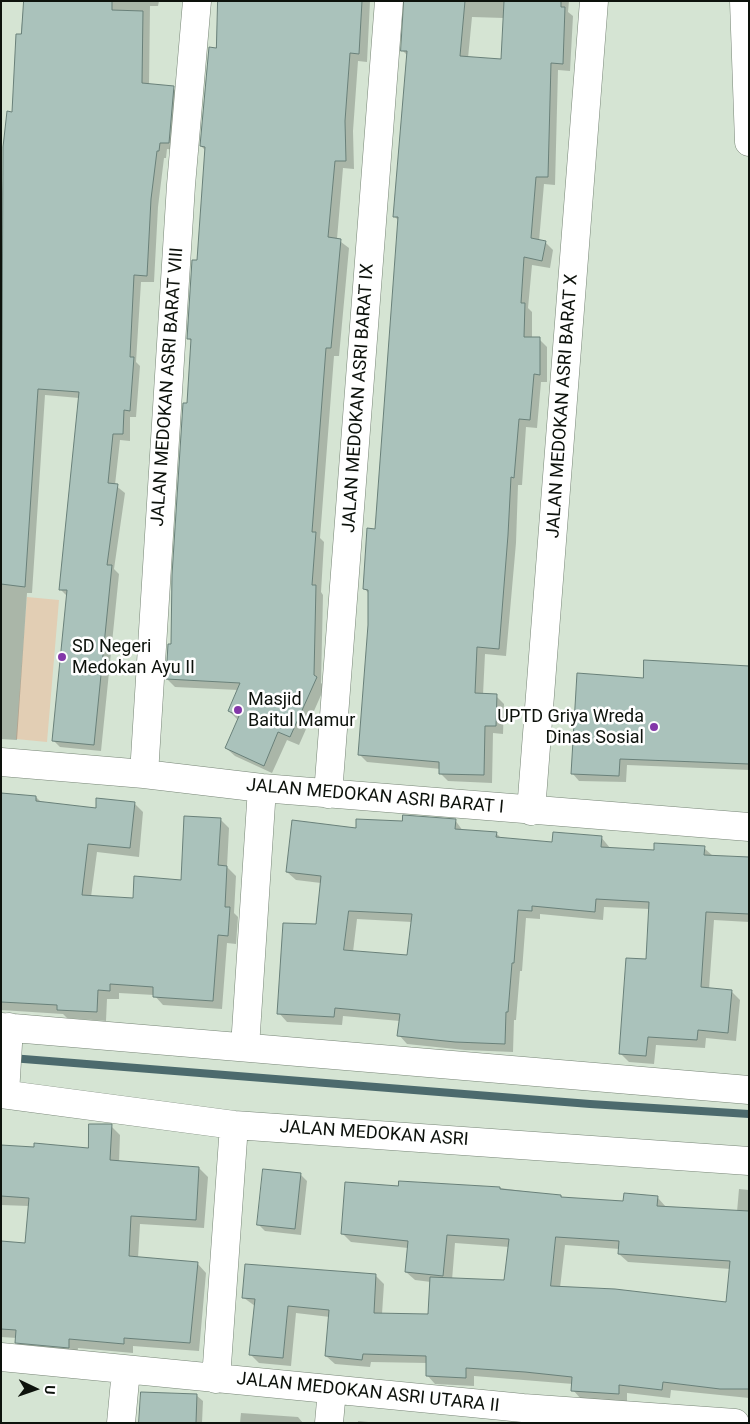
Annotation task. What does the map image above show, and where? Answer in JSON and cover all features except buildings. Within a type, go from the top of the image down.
[{"type":"street","name":"JALAN MEDOKAN ASRI BARAT VIII","points":[[144,774],[181,185],[197,1]]},
{"type":"street","name":"JALAN MEDOKAN ASRI BARAT IX","points":[[328,794],[389,1]]},
{"type":"street","name":"JALAN MEDOKAN ASRI BARAT X","points":[[531,811],[594,1]]},
{"type":"street","points":[[744,1],[749,142]]},
{"type":"street","name":"JALAN MEDOKAN ASRI BARAT I","points":[[1,762],[144,774],[328,794],[749,828]]},
{"type":"street","points":[[245,1047],[262,788]]},
{"type":"street","points":[[4,1088],[6,1031],[245,1047],[749,1090]]},
{"type":"street","name":"JALAN MEDOKAN ASRI","points":[[4,1088],[234,1125],[749,1160]]},
{"type":"street","points":[[216,1378],[234,1125]]},
{"type":"street","name":"JALAN MEDOKAN ASRI UTARA II","points":[[1,1357],[332,1390],[522,1415],[735,1423]]},
{"type":"street","points":[[121,1423],[126,1370]]},
{"type":"street","points":[[329,1423],[332,1390]]},
{"type":"shaded area","points":[[27,597],[59,600],[47,742],[16,739]]},
{"type":"waterway","points":[[11,1058],[590,1104],[749,1114]]},
{"type":"place","name":"SD Negeri Medokan Ayu II","points":[[62,657]]},
{"type":"place","name":"Masjid Baitul Mamur","points":[[238,710]]},
{"type":"place","name":"UPTD Griya Wreda Dinas Sosial","points":[[654,727]]}]
